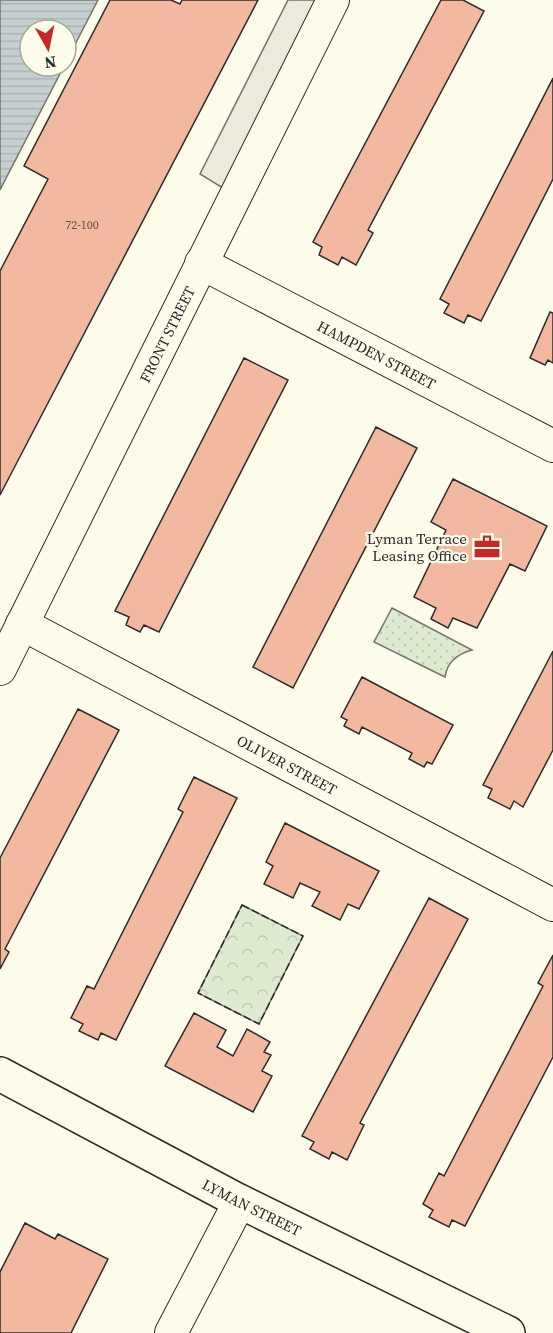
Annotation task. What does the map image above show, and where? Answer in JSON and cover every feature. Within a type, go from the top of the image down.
[{"type":"main road","name":"LYMAN STREET","points":[[0,1074],[240,1201],[508,1333]]},
{"type":"street","name":"FRONT STREET","points":[[0,669],[333,0]]},
{"type":"street","name":"HAMPDEN STREET","points":[[201,263],[553,446]]},
{"type":"street","name":"OLIVER STREET","points":[[22,624],[553,905]]},
{"type":"street","points":[[171,1333],[240,1201]]},
{"type":"green space","points":[[392,608],[472,650],[454,659],[445,677],[374,642]]},
{"type":"green space","points":[[242,905],[303,936],[259,1024],[198,993]]},
{"type":"shaded area","points":[[0,0],[98,0],[78,39],[78,18],[18,18],[18,78],[58,78],[0,190]]},
{"type":"shaded area","points":[[288,0],[320,0],[226,190],[200,174]]},
{"type":"building","points":[[110,0],[171,0],[180,4],[182,0],[258,0],[0,495],[0,271],[48,179],[24,166],[70,78],[78,78],[78,62]]},
{"type":"building","points":[[441,0],[463,0],[484,11],[368,230],[373,233],[356,265],[342,257],[338,265],[319,255],[322,247],[313,242]]},
{"type":"building","points":[[553,78],[553,179],[481,321],[468,315],[464,323],[444,313],[449,304],[440,299]]},
{"type":"building","points":[[550,312],[553,313],[553,363],[548,360],[545,365],[530,358]]},
{"type":"building","points":[[244,358],[288,380],[159,632],[144,625],[140,632],[126,625],[129,617],[115,611]]},
{"type":"building","points":[[376,427],[417,448],[293,688],[253,667]]},
{"type":"building","name":"Lyman Terrace Leasing Office","points":[[453,479],[547,526],[525,571],[510,564],[477,628],[453,618],[448,628],[431,619],[436,608],[414,597],[446,530],[431,522]]},
{"type":"building","points":[[553,651],[553,750],[523,807],[514,801],[510,809],[488,798],[492,789],[483,785]]},
{"type":"building","points":[[362,677],[453,725],[432,764],[427,762],[424,767],[409,759],[412,753],[362,727],[359,734],[344,726],[347,720],[341,717]]},
{"type":"building","points":[[78,709],[119,730],[5,949],[9,952],[0,969],[0,858]]},
{"type":"building","points":[[194,777],[237,798],[116,1040],[101,1033],[98,1040],[79,1031],[83,1024],[71,1018],[87,986],[94,989],[183,812],[178,809]]},
{"type":"building","points":[[285,823],[379,871],[359,909],[348,904],[340,920],[312,906],[320,892],[300,883],[293,898],[264,884],[273,866],[266,862]]},
{"type":"building","points":[[429,898],[468,919],[360,1123],[364,1125],[347,1160],[332,1152],[329,1159],[310,1149],[314,1142],[302,1136]]},
{"type":"building","points":[[553,955],[553,1057],[465,1226],[452,1220],[449,1227],[429,1217],[433,1210],[423,1204],[439,1173],[444,1176],[543,986],[538,983]]},
{"type":"building","points":[[194,1013],[226,1030],[217,1047],[233,1056],[247,1029],[270,1042],[264,1052],[271,1055],[262,1071],[272,1076],[253,1112],[165,1066]]},
{"type":"building","points":[[25,1223],[55,1239],[58,1234],[108,1259],[71,1333],[0,1333],[0,1272]]},
{"type":"fence","points":[[242,905],[303,936],[259,1024],[198,993],[242,905]]},
{"type":"place","name":"Lyman Terrace Leasing Office","points":[[487,547]]}]
